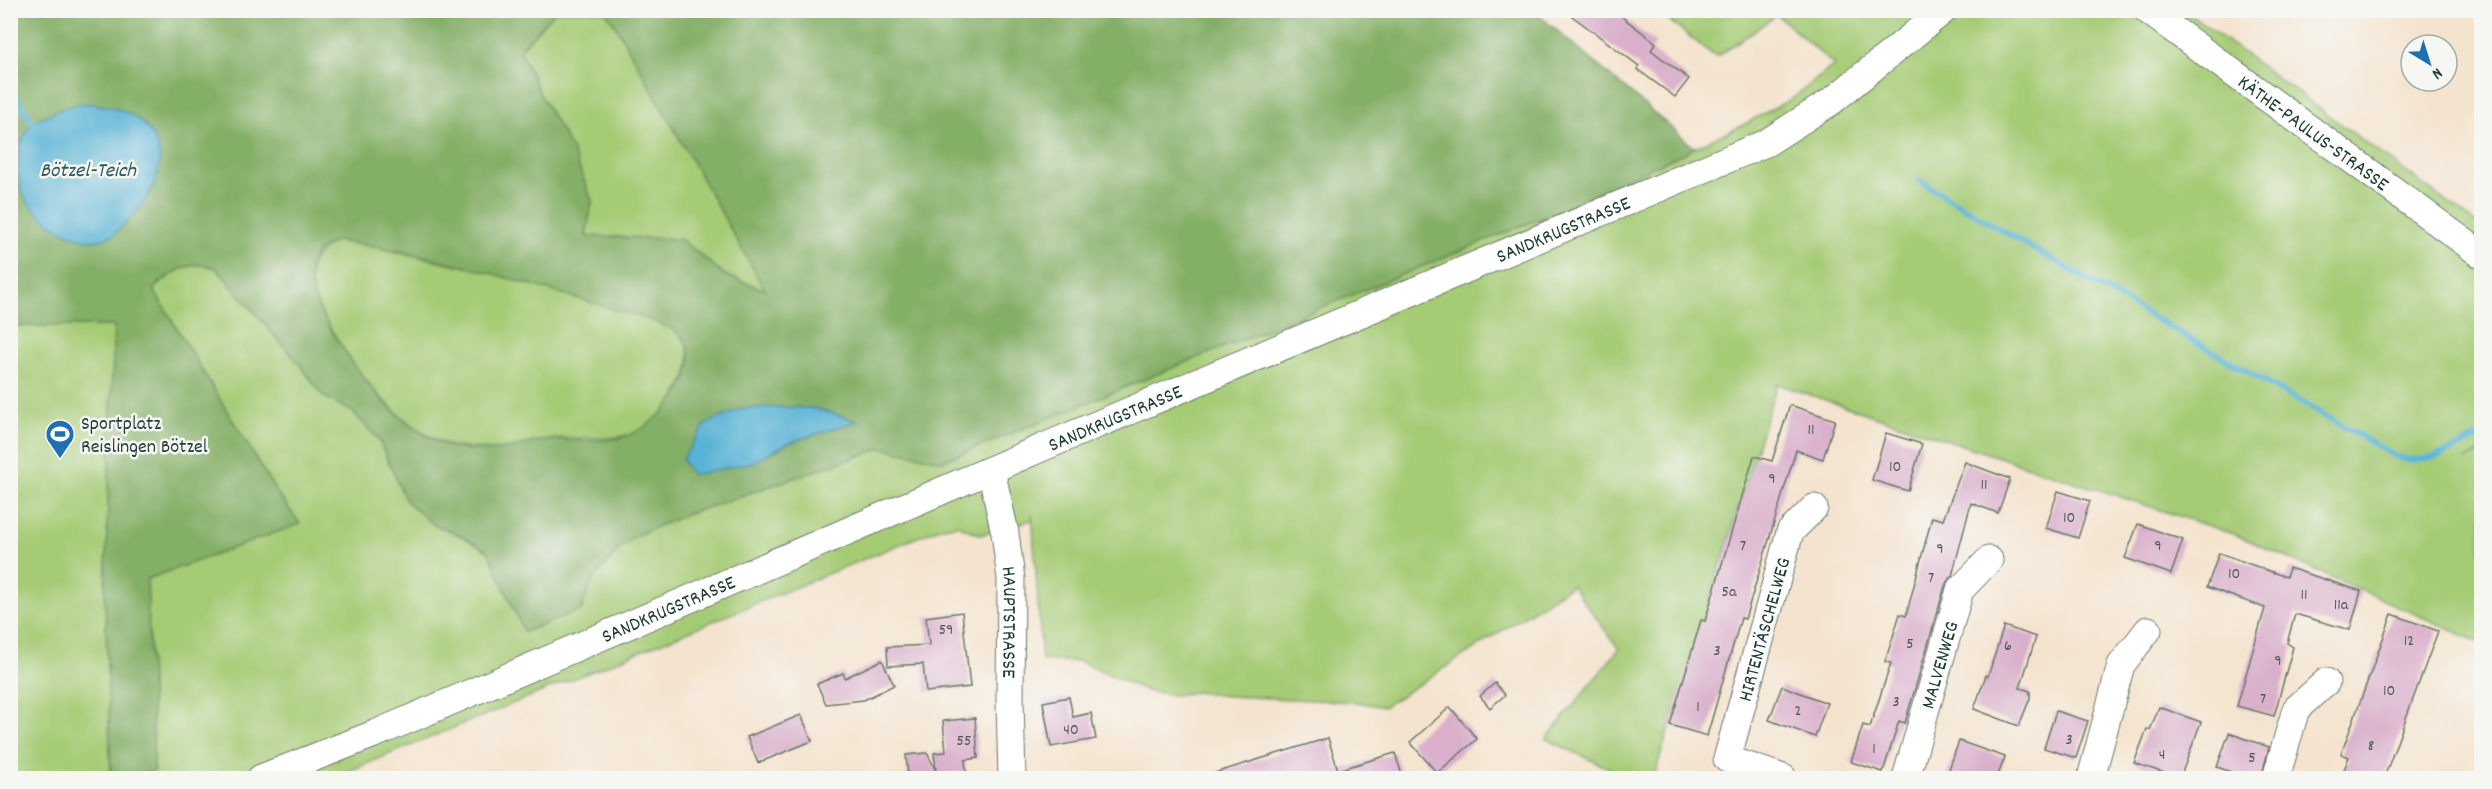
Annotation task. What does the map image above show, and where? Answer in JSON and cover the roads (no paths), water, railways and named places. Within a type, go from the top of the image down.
[{"type":"street","name":"SANDKRUGSTRASSE","points":[[261,778],[399,723],[1766,143],[1832,101],[1944,10]]},
{"type":"street","name":"KÄTHE-PAULUS-STRASSE","points":[[2146,10],[2481,255]]},
{"type":"street","name":"HAUPTSTRASSE","points":[[991,470],[1011,579],[1012,778]]},
{"type":"street","name":"HIRTENTÄSCHELWEG","points":[[1783,778],[1727,759],[1790,532],[1814,508]]},
{"type":"street","name":"MALVENWEG","points":[[1906,778],[1960,590],[1989,560]]},
{"type":"street","points":[[2091,778],[2121,665],[2148,630]]},
{"type":"street","points":[[2276,778],[2296,709],[2326,682]]},
{"type":"water","name":"Bötzel-Teich","points":[[81,103],[112,107],[140,121],[156,141],[159,153],[156,180],[141,206],[117,232],[105,239],[94,241],[69,234],[44,219],[26,200],[18,176],[21,146],[31,125],[50,113]]},
{"type":"water","points":[[743,408],[814,408],[858,421],[788,443],[754,462],[692,475],[682,459],[706,424]]},
{"type":"waterway","points":[[10,87],[33,123]]},
{"type":"waterway","points":[[1920,181],[2025,244],[2395,456],[2417,460],[2429,458],[2451,451],[2482,435]]},
{"type":"place","name":"Sportplatz Reislingen Bötzel","points":[[60,460]]}]
